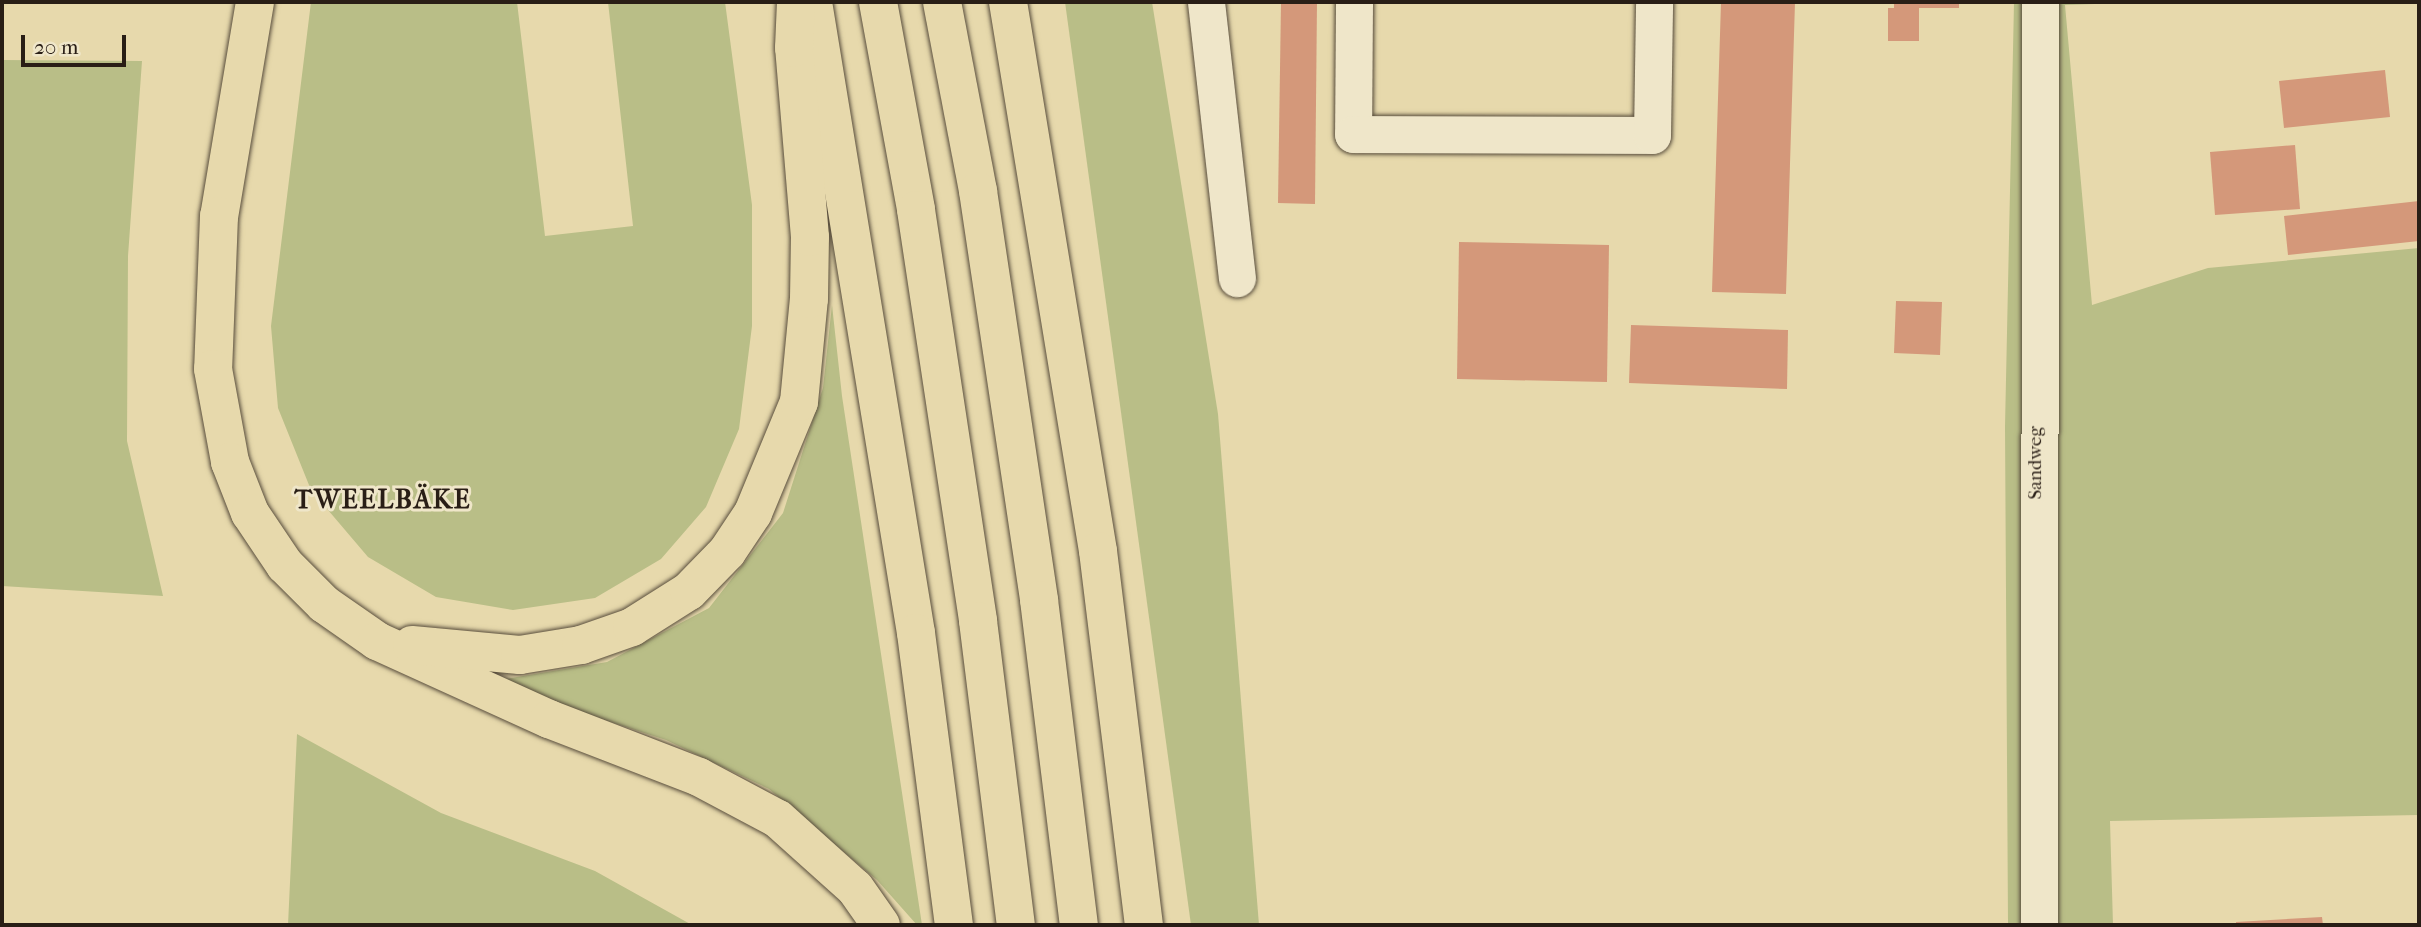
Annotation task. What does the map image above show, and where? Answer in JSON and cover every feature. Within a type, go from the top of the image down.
[{"type":"highway","points":[[255,2],[219,215],[212,369],[230,462],[250,513],[285,565],[324,604],[377,641],[549,719],[699,777],[778,819],[855,888],[881,925]]},
{"type":"highway","points":[[377,641],[520,655],[581,645],[632,627],[689,591],[727,552],[753,513],[799,402],[807,322],[810,237],[794,48],[796,2]]},
{"type":"highway","points":[[813,2],[914,619],[954,925]]},
{"type":"highway","points":[[878,2],[916,210],[978,621],[1016,925]]},
{"type":"highway","points":[[942,2],[978,191],[1035,573],[1079,925]]},
{"type":"highway","points":[[1008,2],[1098,551],[1144,925]]},
{"type":"street","points":[[1206,2],[1237,278]]},
{"type":"street","points":[[1354,2],[1353,134],[1651,135],[1654,2]]},
{"type":"street","name":"Sandweg","points":[[2039,925],[2040,2]]},
{"type":"green space","points":[[311,2],[517,2],[545,236],[633,226],[608,2],[725,2],[752,205],[752,326],[739,429],[706,507],[661,559],[595,598],[513,610],[436,597],[368,557],[311,490],[278,408],[271,326]]},
{"type":"green space","points":[[1065,2],[1152,2],[1218,414],[1259,925],[1191,925]]},
{"type":"green space","points":[[2014,2],[2154,2],[2065,5],[2092,305],[2208,268],[2419,248],[2419,815],[2110,821],[2113,925],[2008,925],[2005,427]]},
{"type":"green space","points":[[2,60],[142,61],[128,256],[127,441],[163,596],[2,586]]},
{"type":"green space","points":[[832,305],[842,396],[922,925],[917,925],[877,880],[769,789],[666,740],[487,682],[607,662],[709,608],[783,513],[823,388]]},
{"type":"green space","points":[[297,734],[441,813],[595,871],[692,925],[288,925]]},
{"type":"building","points":[[1281,2],[1317,2],[1315,204],[1278,203]]},
{"type":"building","points":[[1721,2],[1795,2],[1786,294],[1712,292]]},
{"type":"building","points":[[1894,2],[1959,2],[1959,8],[1919,8],[1919,41],[1888,41],[1888,8],[1894,8]]},
{"type":"building","points":[[2385,70],[2390,117],[2284,128],[2279,81]]},
{"type":"building","points":[[2295,145],[2300,209],[2215,215],[2210,152]]},
{"type":"building","points":[[2419,201],[2419,241],[2288,255],[2284,216]]},
{"type":"building","points":[[1459,242],[1609,245],[1607,382],[1457,379]]},
{"type":"building","points":[[1896,301],[1942,302],[1940,355],[1894,353]]},
{"type":"building","points":[[1631,325],[1788,330],[1787,389],[1629,383]]},
{"type":"building","points":[[2322,917],[2323,925],[2236,925],[2236,922]]},
{"type":"district","name":"TWEELBÄKE","points":[[383,500]]}]
